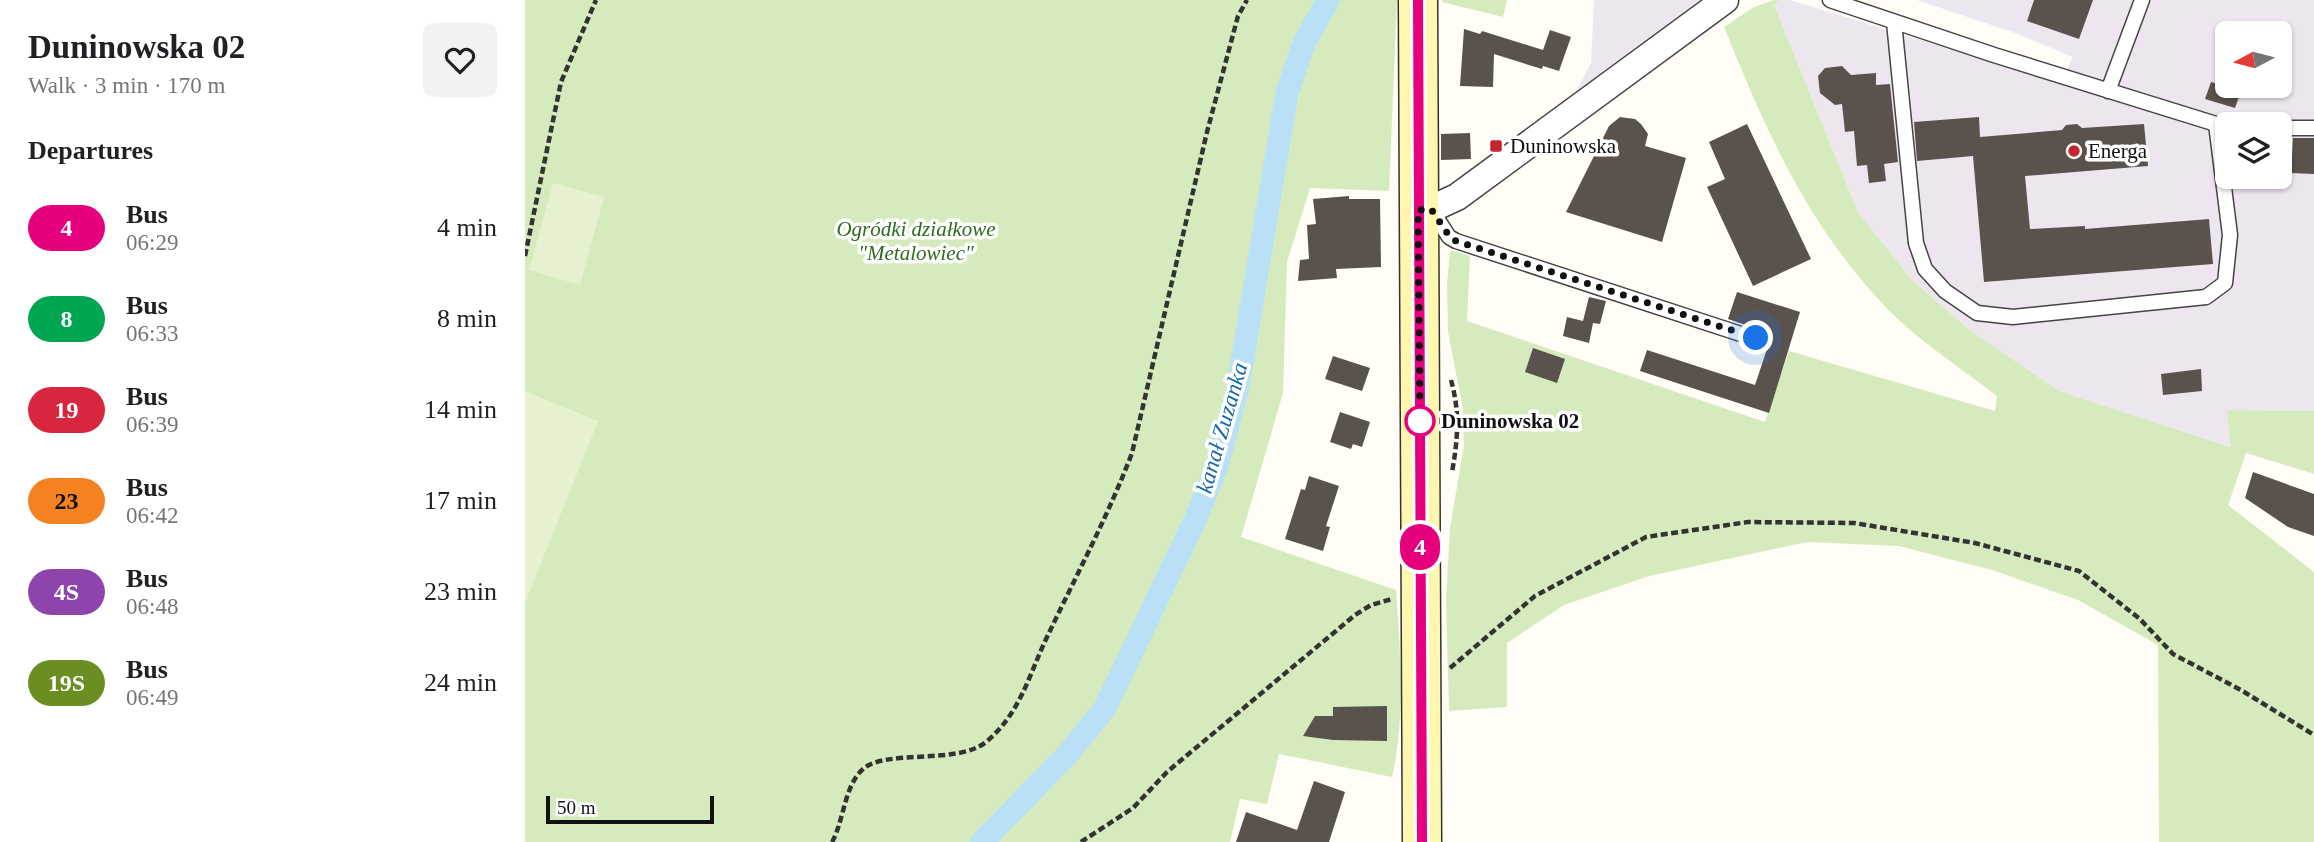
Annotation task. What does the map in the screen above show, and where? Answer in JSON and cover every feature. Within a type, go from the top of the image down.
[{"type":"street","points":[[1418,0],[1425,209],[1422,842]]},
{"type":"street","points":[[1425,209],[1457,197],[1725,0]]},
{"type":"lane","points":[[1830,0],[2215,123]]},
{"type":"lane","points":[[2108,90],[2142,0]]},
{"type":"lane","points":[[1894,22],[1916,243],[1925,269],[1945,291],[1977,313],[2013,317],[2206,297],[2225,283],[2230,235],[2227,189]]},
{"type":"lane","points":[[2292,128],[2314,128]]},
{"type":"lane","points":[[1425,209],[1456,241],[1756,338]]},
{"type":"path","points":[[525,256],[562,82],[596,0]]},
{"type":"path","points":[[832,842],[855,778],[864,767],[886,761],[944,755],[984,744],[1020,703],[1037,658],[1115,496],[1132,453],[1207,132],[1238,16],[1247,0]]},
{"type":"path","points":[[1443,674],[1535,596],[1646,537],[1748,522],[1854,523],[1975,543],[2079,571],[2140,619],[2173,654],[2241,690],[2314,735]]},
{"type":"path","points":[[1081,842],[1127,813],[1167,772],[1355,615],[1371,605],[1397,599]]},
{"type":"shaded area","points":[[1594,0],[1699,0],[1576,91],[1591,63]]},
{"type":"shaded area","points":[[1779,0],[1790,0],[2060,83],[2073,57],[2015,33],[1917,0],[2314,0],[2314,411],[2227,410],[2230,447],[2059,391],[1971,331],[1912,280],[1858,212],[1774,5]]},
{"type":"green space","name":"Ogródki działkowe \"Metalowiec\"","points":[[525,0],[1397,0],[1389,191],[1310,188],[1287,262],[1283,393],[1241,537],[1396,590],[1400,707],[1392,777],[1279,754],[1267,804],[1240,799],[1230,842],[525,842]]},
{"type":"green space","points":[[1442,0],[1507,0],[1503,17]]},
{"type":"green space","points":[[1779,0],[1774,5],[1858,212],[1912,280],[1971,331],[2059,391],[2230,447],[2227,410],[2314,411],[2314,474],[2246,453],[2228,505],[2314,572],[2314,842],[2159,842],[2158,645],[2078,600],[1992,570],[1899,546],[1807,542],[1649,576],[1564,605],[1507,643],[1507,707],[1449,711],[1446,599],[1450,528],[1464,445],[1463,409],[1448,332],[1447,284],[1450,250],[1470,256],[1467,321],[1765,422],[1789,351],[1995,411],[1997,396],[1908,328],[1854,271],[1789,172],[1755,102],[1724,27],[1752,8]]},
{"type":"green space","points":[[553,183],[604,197],[580,285],[529,270]]},
{"type":"green space","points":[[525,391],[598,421],[525,603]]},
{"type":"building","points":[[2034,0],[2093,0],[2079,39],[2027,21]]},
{"type":"building","points":[[1464,29],[1480,34],[1482,31],[1543,50],[1550,30],[1571,37],[1559,71],[1543,66],[1542,69],[1494,54],[1493,87],[1460,86]]},
{"type":"building","points":[[1842,66],[1851,75],[1876,73],[1876,85],[1890,84],[1898,162],[1884,164],[1886,181],[1869,183],[1867,165],[1857,166],[1854,131],[1845,132],[1842,104],[1835,105],[1820,93],[1818,76],[1825,68]]},
{"type":"building","points":[[2211,82],[2215,83],[2215,98],[2239,98],[2235,108],[2205,99]]},
{"type":"building","points":[[1620,117],[1635,119],[1641,124],[1648,134],[1645,146],[1686,158],[1662,242],[1566,212],[1609,126]]},
{"type":"building","points":[[1979,117],[1980,137],[2062,130],[2066,125],[2077,124],[2082,128],[2144,124],[2148,166],[2025,176],[2030,229],[2085,226],[2085,229],[2209,219],[2213,264],[1984,282],[1973,156],[1917,161],[1914,122]]},
{"type":"building","points":[[1747,124],[1811,259],[1753,286],[1707,187],[1725,179],[1709,142]]},
{"type":"building","points":[[1470,133],[1471,159],[1441,160],[1441,134]]},
{"type":"building","points":[[2293,138],[2314,138],[2314,174],[2292,173]]},
{"type":"building","points":[[1349,196],[1349,199],[1380,199],[1381,267],[1336,269],[1337,278],[1298,281],[1300,260],[1309,259],[1307,225],[1316,224],[1313,199]]},
{"type":"building","points":[[1737,292],[1800,312],[1769,413],[1640,371],[1647,350],[1755,385],[1772,334],[1728,319]]},
{"type":"building","points":[[1589,297],[1606,301],[1600,324],[1593,323],[1589,343],[1563,336],[1567,317],[1583,321]]},
{"type":"building","points":[[1533,348],[1565,359],[1557,383],[1525,372]]},
{"type":"building","points":[[1333,356],[1370,368],[1362,391],[1325,379]]},
{"type":"building","points":[[2201,369],[2202,391],[2163,395],[2161,374]]},
{"type":"building","points":[[1340,412],[1370,422],[1362,447],[1353,444],[1351,449],[1330,442]]},
{"type":"building","points":[[2253,472],[2314,494],[2314,536],[2288,527],[2245,498]]},
{"type":"building","points":[[1309,476],[1339,486],[1326,526],[1330,527],[1323,551],[1285,539],[1301,489],[1305,490]]},
{"type":"building","points":[[1387,706],[1387,741],[1333,740],[1303,736],[1315,716],[1333,716],[1333,707]]},
{"type":"building","points":[[1314,781],[1345,792],[1329,842],[1236,842],[1246,812],[1297,830]]},
{"type":"waterway","name":"kanał Zuzanka","points":[[982,842],[1067,755],[1105,708],[1196,518],[1217,466],[1238,387],[1287,93],[1304,43],[1328,0]]},
{"type":"bus line","name":"4","points":[[1418,0],[1422,842]]},
{"type":"place","name":"Duninowska","points":[[1496,146]]},
{"type":"place","name":"Energa","points":[[2074,151]]},
{"type":"place","name":"Duninowska 02","points":[[1420,421]]},
{"type":"route","points":[[1420,421],[1418,210],[1431,209],[1450,237],[1456,241],[1756,338]]}]
